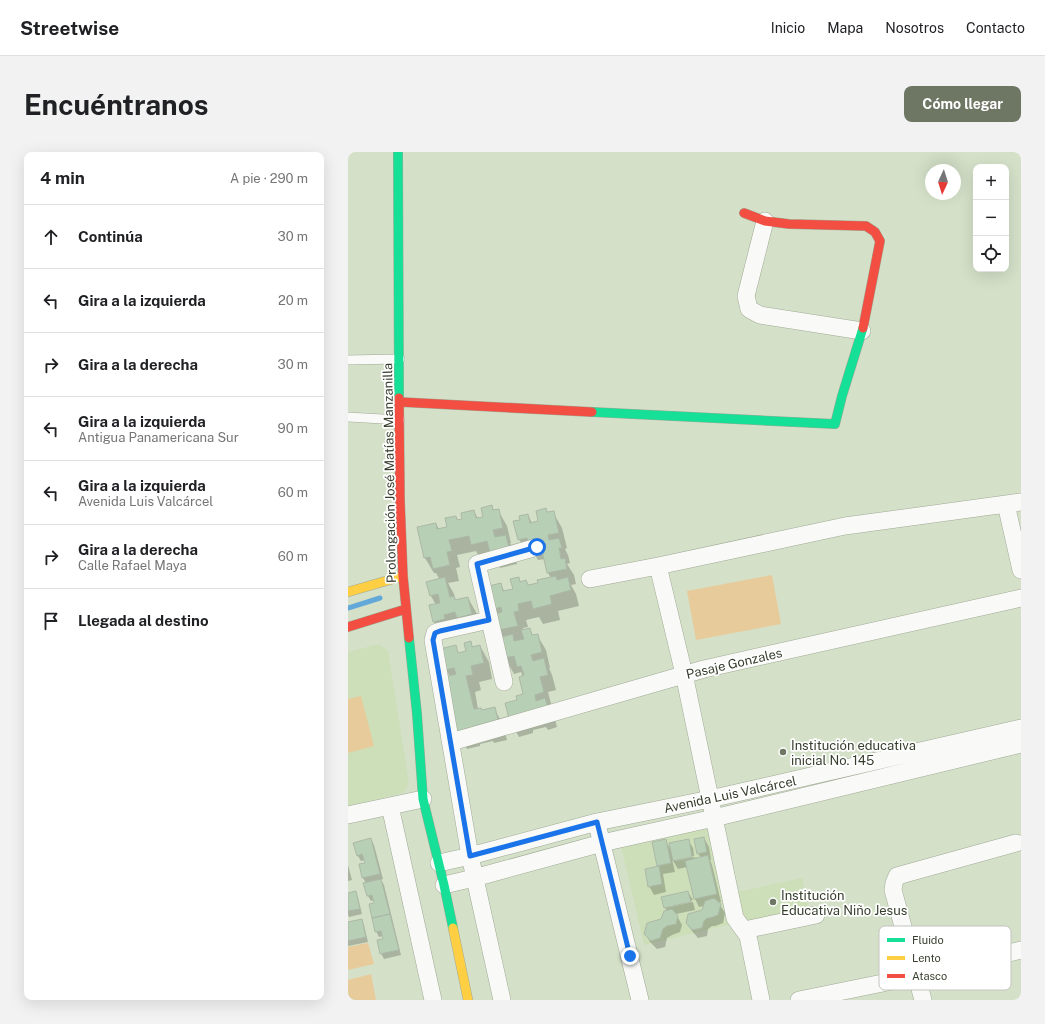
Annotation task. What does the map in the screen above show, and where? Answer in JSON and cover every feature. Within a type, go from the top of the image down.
[{"type":"street","name":"Prolongación José Matías Manzanilla","points":[[398,152],[400,501],[403,576],[424,798],[468,1000]]},
{"type":"street","points":[[400,402],[835,424],[862,331],[880,241],[875,232],[866,226],[789,224],[765,221],[744,213]]},
{"type":"street","points":[[765,221],[746,296],[749,309],[760,315],[862,331]]},
{"type":"street","points":[[590,579],[845,526],[1013,503],[1021,570]]},
{"type":"street","points":[[504,682],[477,564],[537,547]]},
{"type":"street","points":[[658,566],[684,674],[735,918],[748,936],[761,1000]]},
{"type":"street","points":[[348,592],[403,576]]},
{"type":"street","name":"Pasaje Gonzales","points":[[451,742],[684,674],[1021,598]]},
{"type":"street","points":[[348,627],[406,609]]},
{"type":"street","points":[[489,620],[440,631],[435,633],[433,640],[474,878],[502,1000]]},
{"type":"street","name":"Avenida Luis Valcárcel","points":[[439,863],[597,822],[710,799],[1021,728]]},
{"type":"street","name":"Avenida Luis Valcárcel","points":[[444,885],[602,843],[714,818],[1021,744]]},
{"type":"street","points":[[348,815],[424,798]]},
{"type":"street","points":[[390,806],[433,1000]]},
{"type":"street","points":[[597,822],[640,1000]]},
{"type":"street","points":[[904,926],[894,890],[894,883],[897,876],[1016,843]]},
{"type":"street","points":[[744,930],[816,915]]},
{"type":"street","points":[[1011,952],[1021,950]]},
{"type":"street","points":[[799,1000],[879,984]]},
{"type":"street","points":[[920,990],[923,1000]]},
{"type":"lane","points":[[348,360],[400,359]]},
{"type":"lane","points":[[348,417],[400,420]]},
{"type":"shaded area","points":[[772,575],[781,624],[696,640],[687,591]]},
{"type":"shaded area","points":[[379,644],[388,651],[409,784],[403,793],[348,806],[348,652]]},
{"type":"shaded area","points":[[361,696],[374,746],[348,753],[348,699]]},
{"type":"shaded area","points":[[707,826],[728,925],[644,945],[621,846]]},
{"type":"shaded area","name":"Institución Educativa Niño Jesus","points":[[802,878],[809,912],[751,925],[740,911],[737,892]]},
{"type":"shaded area","points":[[368,943],[374,964],[348,970],[348,947]]},
{"type":"shaded area","points":[[371,974],[376,1000],[348,1000],[348,980]]},
{"type":"building","points":[[492,505],[493,510],[499,509],[503,528],[493,530],[495,537],[506,535],[509,548],[490,553],[487,541],[471,545],[469,536],[449,540],[452,551],[447,552],[450,565],[433,569],[430,557],[424,558],[417,527],[436,523],[437,529],[447,527],[445,518],[456,516],[457,520],[462,519],[461,513],[474,510],[476,518],[483,517],[481,508]]},
{"type":"building","points":[[546,508],[547,512],[554,511],[559,533],[548,535],[549,540],[559,538],[562,548],[559,548],[561,559],[565,558],[567,569],[547,573],[540,542],[528,545],[527,538],[518,540],[513,521],[520,520],[519,516],[528,514],[530,523],[538,521],[536,511]]},
{"type":"building","points":[[556,576],[557,580],[568,577],[571,590],[550,596],[552,604],[533,609],[531,601],[518,604],[519,611],[514,612],[518,626],[498,630],[494,614],[502,612],[501,607],[491,610],[485,587],[501,583],[503,591],[513,589],[510,579],[519,577],[520,582],[526,580],[528,585],[538,583],[537,580]]},
{"type":"building","points":[[445,577],[450,597],[454,596],[455,600],[468,597],[472,614],[457,618],[455,612],[444,615],[445,619],[433,622],[429,605],[440,603],[438,594],[430,596],[426,582]]},
{"type":"building","points":[[530,628],[532,635],[538,634],[542,652],[531,655],[533,661],[544,658],[548,675],[540,677],[544,692],[535,695],[536,701],[545,698],[549,711],[510,722],[505,703],[517,700],[516,696],[523,694],[519,677],[524,675],[521,666],[517,667],[514,656],[504,658],[498,638],[513,634],[514,641],[524,639],[521,630]]},
{"type":"building","points":[[471,641],[472,647],[480,645],[484,663],[471,666],[473,675],[466,676],[474,709],[481,708],[482,710],[495,707],[499,724],[457,734],[444,677],[456,674],[454,668],[445,670],[440,649],[456,645],[458,653],[466,651],[464,643]]},
{"type":"building","points":[[704,837],[707,852],[697,854],[694,839]]},
{"type":"building","points":[[371,838],[380,874],[362,878],[359,864],[365,863],[362,854],[357,856],[353,843]]},
{"type":"building","points":[[666,839],[671,863],[657,866],[652,842]]},
{"type":"building","points":[[689,839],[692,857],[673,861],[669,843]]},
{"type":"building","points":[[708,855],[717,894],[694,899],[685,861]]},
{"type":"building","points":[[659,866],[662,884],[648,887],[645,869]]},
{"type":"building","points":[[381,879],[390,914],[372,918],[369,904],[374,903],[372,895],[367,896],[363,883]]},
{"type":"building","points":[[356,891],[360,909],[348,911],[348,893]]},
{"type":"building","points":[[688,891],[691,902],[664,908],[661,897]]},
{"type":"building","points":[[714,898],[721,904],[718,915],[707,918],[704,921],[702,928],[692,930],[686,923],[688,914],[702,910],[705,901]]},
{"type":"building","points":[[672,909],[678,916],[676,924],[667,926],[663,929],[660,938],[651,941],[644,934],[647,923],[661,919],[664,911]]},
{"type":"building","points":[[390,914],[399,950],[380,954],[377,940],[383,939],[381,931],[375,932],[372,918]]},
{"type":"building","points":[[362,919],[366,937],[348,941],[348,922]]},
{"type":"waterway","points":[[348,608],[380,598]]},
{"type":"traffic: fast","points":[[398,152],[399,398]]},
{"type":"traffic: fast","points":[[592,412],[835,424],[863,328]]},
{"type":"traffic: fast","points":[[409,638],[417,714],[423,799],[453,928]]},
{"type":"traffic: slow","points":[[348,592],[403,576]]},
{"type":"traffic: slow","points":[[453,928],[468,1000]]},
{"type":"traffic: jam","points":[[744,213],[765,221],[789,224],[866,226],[875,232],[880,241],[863,328]]},
{"type":"traffic: jam","points":[[399,398],[400,501],[403,576],[409,638]]},
{"type":"traffic: jam","points":[[400,402],[592,412]]},
{"type":"traffic: jam","points":[[348,627],[406,609]]},
{"type":"place","name":"Institución educativa inicial No. 145","points":[[783,752]]},
{"type":"place","name":"Institución Educativa Niño Jesus","points":[[773,902]]},
{"type":"route","points":[[537,547],[477,564],[489,620],[440,631],[435,633],[433,640],[470,856],[597,822],[630,956]]}]
